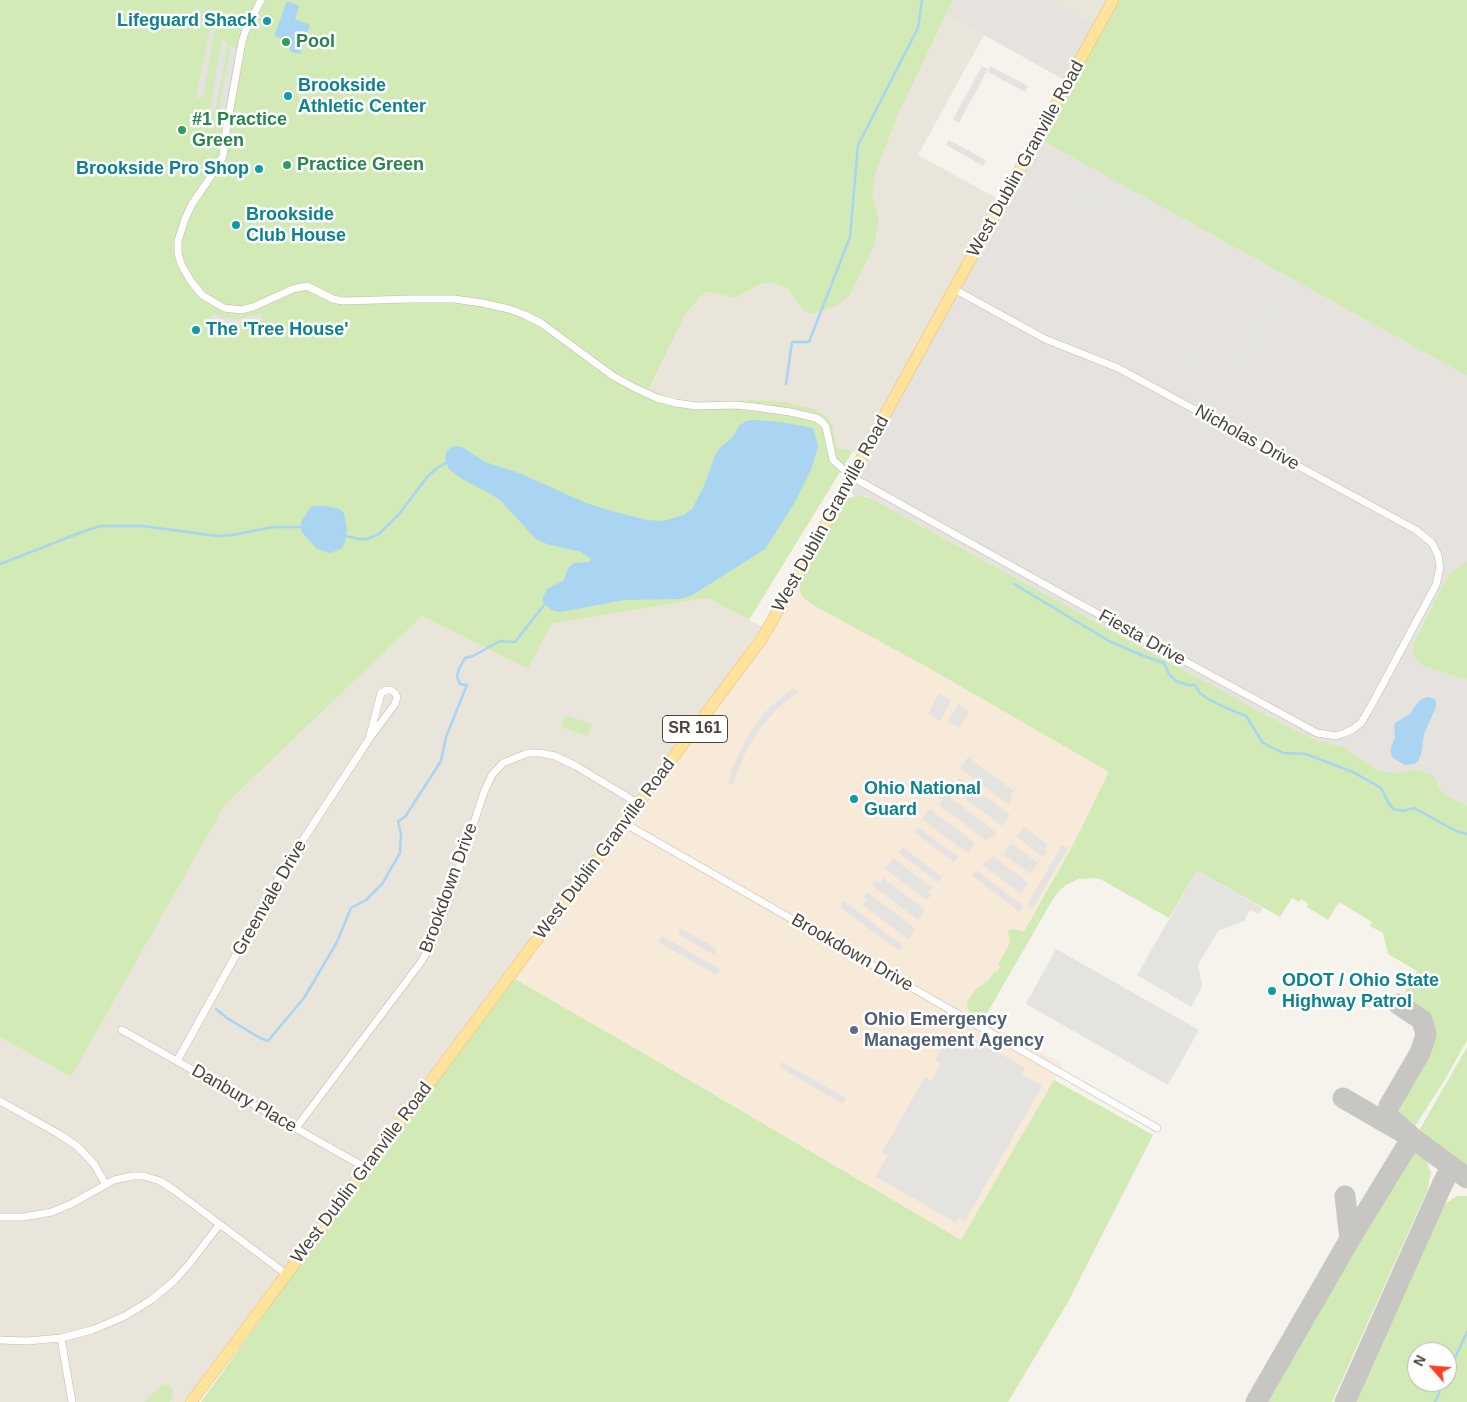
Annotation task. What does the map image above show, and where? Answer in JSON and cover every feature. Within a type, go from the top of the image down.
[{"type":"main road","name":"West Dublin Granville Road","points":[[191,1402],[761,640],[1113,0]]},
{"type":"street","name":"Fiesta Drive","points":[[261,0],[244,35],[228,118],[223,156],[192,204],[183,224],[178,243],[178,255],[183,268],[198,291],[206,298],[224,308],[241,310],[290,290],[307,286],[343,301],[410,299],[482,303],[525,315],[541,324],[613,376],[657,398],[696,406],[734,405],[755,407],[816,418],[826,428],[833,460],[852,476],[1063,595],[1317,733],[1336,736],[1353,729],[1361,723],[1403,648]]},
{"type":"street","name":"Nicholas Drive","points":[[954,289],[1045,339],[1118,368],[1425,536],[1432,543],[1438,555],[1439,576],[1403,648]]},
{"type":"street","name":"Greenvale Drive","points":[[177,1061],[282,872],[395,704],[397,697],[391,690],[381,694],[370,739]]},
{"type":"street","name":"Brookdown Drive","points":[[296,1128],[422,962],[432,944],[446,907],[484,792],[492,774],[503,763],[528,753],[555,756],[579,768],[638,804]]},
{"type":"street","name":"Brookdown Drive","points":[[624,823],[1157,1128]]},
{"type":"street","name":"Danbury Place","points":[[122,1030],[366,1168]]},
{"type":"street","points":[[0,1101],[77,1146],[91,1160],[105,1183]]},
{"type":"street","points":[[0,1217],[23,1217],[52,1212],[71,1204],[105,1183],[120,1178],[144,1176],[154,1179],[182,1196],[286,1274]]},
{"type":"street","points":[[0,1340],[27,1341],[61,1338],[107,1325],[125,1316],[151,1300],[181,1274],[220,1225]]},
{"type":"street","points":[[61,1338],[72,1402]]},
{"type":"shaded area","points":[[953,0],[1051,0],[1103,28],[1041,140],[1467,376],[1467,561],[1451,574],[1444,583],[1413,643],[1412,651],[1423,666],[1467,680],[1467,806],[1445,794],[1440,789],[1438,783],[1417,771],[1402,773],[1378,770],[1345,748],[1300,733],[872,499],[866,496],[854,496],[845,486],[1068,82],[946,15]]},
{"type":"shaded area","points":[[1051,0],[1119,0],[1103,28]]},
{"type":"shaded area","points":[[946,15],[984,35],[918,155],[1002,201],[861,456],[852,451],[837,448],[833,427],[784,402],[753,400],[700,402],[675,399],[649,390],[685,315],[701,296],[707,292],[735,298],[760,284],[773,283],[788,289],[804,310],[850,295],[874,246],[879,221],[872,193],[876,172],[898,115]]},
{"type":"shaded area","points":[[215,29],[203,97],[196,99],[209,31]]},
{"type":"shaded area","points":[[222,39],[228,43],[215,113],[210,109]]},
{"type":"shaded area","points":[[231,45],[236,49],[224,114],[219,110]]},
{"type":"shaded area","points":[[982,66],[988,69],[959,123],[953,119]]},
{"type":"shaded area","points":[[990,66],[1028,86],[1025,92],[988,72]]},
{"type":"shaded area","points":[[949,140],[986,160],[983,166],[946,145]]},
{"type":"shaded area","points":[[1076,169],[1144,207],[1140,214],[1072,175]]},
{"type":"shaded area","points":[[1074,186],[1108,205],[1105,210],[1094,204],[1091,210],[1068,197]]},
{"type":"shaded area","points":[[1037,221],[1043,224],[1010,285],[1004,282]]},
{"type":"shaded area","points":[[1046,245],[1051,248],[1026,294],[1021,291]]},
{"type":"shaded area","points":[[1264,273],[1270,276],[1248,318],[1242,315]]},
{"type":"shaded area","points":[[1275,286],[1287,292],[1242,377],[1230,371]]},
{"type":"shaded area","points":[[1299,291],[1305,294],[1256,384],[1250,381]]},
{"type":"shaded area","points":[[1221,300],[1227,304],[1185,381],[1179,377]]},
{"type":"shaded area","points":[[213,314],[225,318],[239,319],[261,314],[263,320],[244,325],[226,325],[210,320]]},
{"type":"shaded area","points":[[1237,325],[1242,329],[1224,364],[1218,360]]},
{"type":"shaded area","points":[[1043,358],[1049,361],[1014,424],[1009,421]]},
{"type":"shaded area","points":[[957,410],[963,413],[935,463],[930,460]]},
{"type":"shaded area","points":[[1025,443],[1032,447],[1016,480],[1009,477]]},
{"type":"shaded area","points":[[1073,466],[1079,469],[1039,542],[1033,539]]},
{"type":"shaded area","points":[[1441,467],[1447,470],[1428,504],[1422,501]]},
{"type":"shaded area","points":[[1334,525],[1372,546],[1369,551],[1331,530]]},
{"type":"shaded area","points":[[1187,527],[1192,530],[1152,604],[1146,601]]},
{"type":"shaded area","points":[[1232,551],[1237,554],[1217,591],[1212,588]]},
{"type":"shaded area","points":[[1276,561],[1363,609],[1364,615],[1278,568]]},
{"type":"shaded area","points":[[800,581],[811,604],[934,671],[1110,772],[1073,845],[974,1016],[1063,1065],[961,1240],[513,978]]},
{"type":"shaded area","points":[[708,598],[762,627],[736,665],[185,1402],[0,1402],[0,1037],[71,1077],[225,805],[422,616],[528,669],[552,624]]},
{"type":"shaded area","points":[[1269,631],[1280,637],[1266,663],[1255,657]]},
{"type":"shaded area","points":[[792,689],[799,691],[778,708],[761,727],[747,749],[734,783],[728,785],[732,768],[749,734],[771,706]]},
{"type":"shaded area","points":[[939,694],[951,700],[940,721],[928,714]]},
{"type":"shaded area","points":[[958,704],[969,711],[960,728],[948,722]]},
{"type":"shaded area","points":[[968,757],[1014,791],[1010,797],[1012,799],[1008,804],[960,768]]},
{"type":"shaded area","points":[[959,778],[1010,815],[1002,826],[947,785],[952,780],[956,783]]},
{"type":"shaded area","points":[[943,792],[997,833],[993,838],[990,836],[987,841],[939,805],[943,800],[939,797]]},
{"type":"shaded area","points":[[930,809],[975,843],[967,853],[922,819]]},
{"type":"shaded area","points":[[1024,826],[1048,845],[1044,850],[1047,852],[1043,857],[1016,836]]},
{"type":"shaded area","points":[[918,827],[958,857],[954,862],[914,832]]},
{"type":"shaded area","points":[[1011,843],[1038,863],[1030,874],[1003,854]]},
{"type":"shaded area","points":[[1062,845],[1068,848],[1032,909],[1027,905]]},
{"type":"shaded area","points":[[903,847],[942,877],[938,882],[899,853]]},
{"type":"shaded area","points":[[993,856],[1028,883],[1020,893],[983,865]]},
{"type":"shaded area","points":[[893,858],[932,888],[928,893],[931,895],[927,900],[885,869]]},
{"type":"shaded area","points":[[976,870],[1023,906],[1019,912],[972,875]]},
{"type":"shaded area","points":[[1197,871],[1262,908],[1259,914],[1250,910],[1244,921],[1218,931],[1198,965],[1202,987],[1191,1007],[1137,975]]},
{"type":"shaded area","points":[[883,878],[925,910],[918,920],[872,885],[876,880],[880,883]]},
{"type":"shaded area","points":[[867,892],[916,929],[908,939],[863,905],[867,900],[863,897]]},
{"type":"shaded area","points":[[844,901],[903,946],[899,951],[840,907]]},
{"type":"shaded area","points":[[681,928],[717,949],[714,955],[678,934]]},
{"type":"shaded area","points":[[662,936],[720,969],[717,975],[658,942]]},
{"type":"shaded area","points":[[1056,949],[1199,1030],[1168,1085],[1026,1004]]},
{"type":"shaded area","points":[[950,1033],[971,1046],[975,1039],[1025,1068],[1022,1074],[1042,1086],[965,1221],[959,1218],[956,1223],[875,1176],[888,1156],[882,1152],[925,1077],[931,1081],[941,1064],[935,1060]]},
{"type":"shaded area","points":[[782,1062],[846,1098],[843,1104],[779,1067]]},
{"type":"green space","points":[[0,0],[953,0],[898,115],[876,172],[872,193],[879,221],[874,246],[850,295],[839,305],[811,314],[804,311],[788,289],[773,283],[760,284],[735,298],[707,292],[701,296],[685,315],[649,389],[675,399],[700,402],[753,400],[784,402],[817,410],[828,418],[833,427],[837,448],[853,451],[749,620],[708,598],[552,624],[528,669],[422,616],[225,805],[71,1077],[0,1037]]},
{"type":"green space","points":[[1119,0],[1467,0],[1467,376],[1041,140]]},
{"type":"green space","points":[[860,495],[872,499],[1300,733],[1345,748],[1378,770],[1402,773],[1417,770],[1430,774],[1435,778],[1440,789],[1445,794],[1467,806],[1467,1040],[1414,1128],[1403,1118],[1399,1107],[1428,1054],[1434,1036],[1430,1019],[1405,998],[1405,992],[1417,971],[1388,954],[1383,933],[1370,926],[1372,922],[1339,902],[1328,920],[1307,907],[1308,903],[1301,899],[1299,902],[1292,898],[1280,917],[1197,871],[1169,918],[1100,879],[1079,879],[1066,885],[1053,899],[986,1015],[976,1017],[969,1013],[967,1002],[976,989],[988,981],[1001,966],[998,964],[1010,943],[1008,931],[1012,929],[1024,931],[1073,845],[1109,772],[805,599],[801,594],[800,581],[844,503],[848,498]]},
{"type":"green space","points":[[1467,561],[1467,680],[1423,666],[1414,657],[1412,651],[1413,644],[1444,583],[1450,574]]},
{"type":"green space","points":[[566,715],[592,724],[588,736],[561,727]]},
{"type":"green space","points":[[513,978],[961,1240],[1054,1080],[1153,1135],[1068,1302],[1008,1402],[201,1402],[280,1292]]},
{"type":"green space","points":[[1467,1047],[1467,1167],[1420,1132],[1420,1129]]},
{"type":"green space","points":[[1412,1149],[1426,1159],[1431,1173],[1427,1191],[1332,1402],[1256,1402],[1403,1155]]},
{"type":"green space","points":[[1457,1196],[1467,1196],[1467,1402],[1355,1402],[1443,1205]]},
{"type":"green space","points":[[163,1384],[169,1385],[173,1390],[172,1398],[169,1402],[144,1402]]},
{"type":"water","points":[[287,1],[299,6],[295,19],[310,25],[300,54],[289,51],[292,42],[274,36]]},
{"type":"water","points":[[757,420],[813,428],[818,447],[812,467],[795,502],[765,549],[691,596],[679,599],[624,600],[560,612],[552,610],[543,601],[547,589],[563,581],[569,567],[574,563],[589,562],[591,559],[581,552],[547,544],[536,539],[500,500],[462,479],[449,469],[445,460],[446,452],[450,448],[455,446],[462,447],[485,462],[519,473],[586,503],[647,520],[663,521],[684,515],[692,509],[704,486],[715,455],[720,448],[733,437],[739,426],[746,421]]},
{"type":"water","points":[[315,506],[339,509],[344,513],[347,529],[345,543],[342,548],[328,553],[316,548],[301,531],[301,522],[310,508]]},
{"type":"water","points":[[1428,697],[1436,701],[1436,707],[1424,734],[1421,755],[1414,764],[1405,765],[1393,758],[1391,754],[1391,747],[1395,737],[1395,723],[1410,714],[1418,702]]},
{"type":"waterway","points":[[786,384],[792,342],[809,342],[850,237],[858,145],[918,28],[922,0]]},
{"type":"waterway","points":[[345,536],[367,539],[379,534],[399,514],[428,476],[446,463]]},
{"type":"waterway","points":[[0,564],[100,526],[142,526],[218,536],[273,527],[302,527]]},
{"type":"waterway","points":[[1014,584],[1109,641],[1164,663],[1169,674],[1176,681],[1195,685],[1200,693],[1208,699],[1246,716],[1263,743],[1283,753],[1306,754],[1353,772],[1381,788],[1393,809],[1403,811],[1414,808],[1456,831],[1467,834]]},
{"type":"waterway","points":[[216,1009],[227,1018],[268,1041],[304,998],[337,942],[351,908],[366,900],[382,884],[400,853],[401,835],[398,821],[405,817],[441,761],[446,737],[467,685],[460,684],[457,677],[465,658],[473,656],[500,641],[515,642],[545,604]]},
{"type":"waterway","points":[[1457,1354],[1467,1332]]},
{"type":"waterway","points":[[1435,1402],[1440,1392]]},
{"type":"taxiway","points":[[1398,1004],[1422,1020],[1426,1035],[1420,1053],[1389,1106],[1388,1113],[1390,1118],[1414,1139],[1467,1178]]},
{"type":"taxiway","points":[[1256,1402],[1350,1239],[1408,1144],[1414,1139],[1343,1098]]},
{"type":"taxiway","points":[[1345,1402],[1451,1167]]},
{"type":"taxiway","points":[[1345,1196],[1350,1239]]},
{"type":"place","name":"Lifeguard Shack","points":[[267,21]]},
{"type":"place","name":"Pool","points":[[286,42]]},
{"type":"place","name":"Brookside Athletic Center","points":[[288,96]]},
{"type":"place","name":"#1 Practice Green","points":[[182,130]]},
{"type":"place","name":"Practice Green","points":[[287,165]]},
{"type":"place","name":"Brookside Pro Shop","points":[[259,169]]},
{"type":"place","name":"Brookside Club House","points":[[236,225]]},
{"type":"place","name":"The 'Tree House'","points":[[196,330]]},
{"type":"place","name":"Ohio National Guard","points":[[854,799]]},
{"type":"place","name":"ODOT / Ohio State Highway Patrol","points":[[1272,991]]},
{"type":"place","name":"Ohio Emergency Management Agency","points":[[854,1030]]}]
